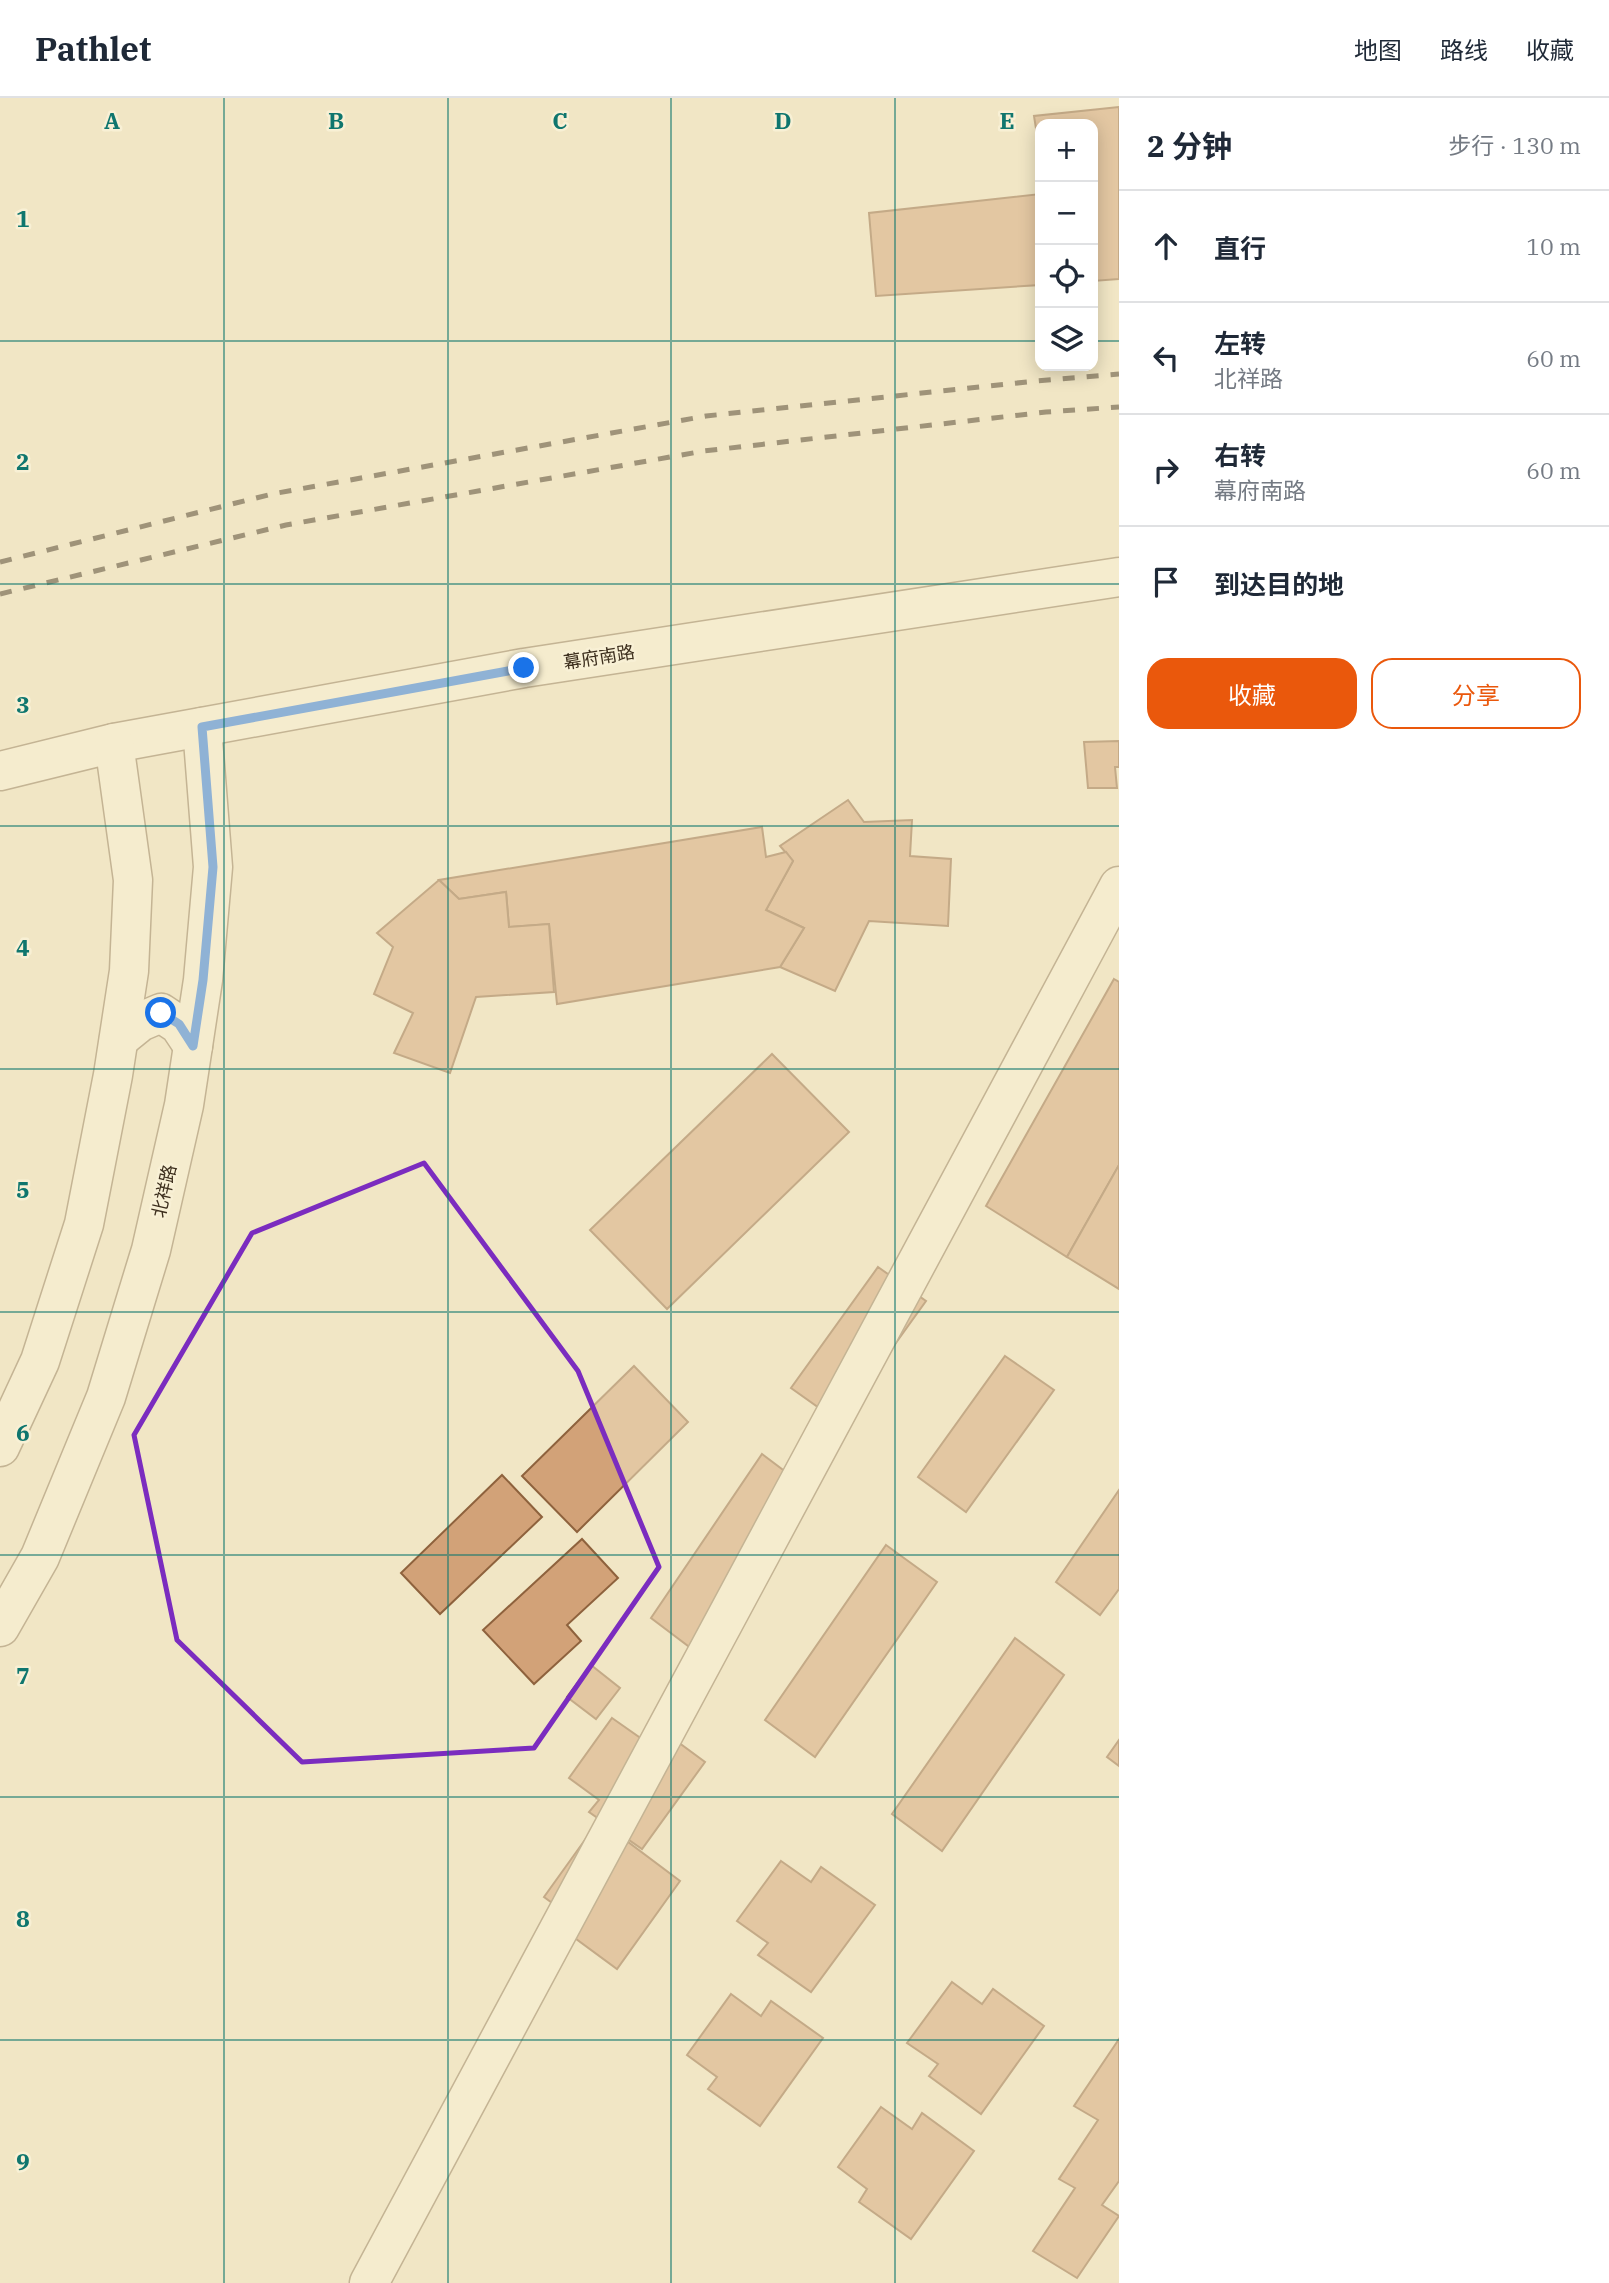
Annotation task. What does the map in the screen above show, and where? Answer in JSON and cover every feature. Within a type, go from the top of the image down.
[{"type":"street","name":"幕府南路","points":[[0,771],[114,743],[524,668],[1119,577]]},
{"type":"street","name":"北祥路","points":[[0,1627],[40,1557],[106,1397],[151,1250],[184,1105],[203,980],[213,867],[202,727]]},
{"type":"street","points":[[0,1447],[40,1361],[84,1224],[119,1038],[129,971],[133,880],[114,743]]},
{"type":"street","points":[[369,2283],[1119,886]]},
{"type":"street","points":[[119,1038],[140,1022],[161,1013],[179,1024],[193,1046]]},
{"type":"highlighted area","points":[[424,1163],[578,1371],[659,1567],[534,1748],[302,1762],[177,1640],[134,1435],[252,1233]]},
{"type":"building","points":[[1119,107],[1119,279],[1098,281],[1098,119],[1035,119],[1035,122],[1034,116]]},
{"type":"building","points":[[1035,195],[1035,285],[876,296],[869,213]]},
{"type":"building","points":[[1119,741],[1119,767],[1115,767],[1117,788],[1088,788],[1084,742]]},
{"type":"building","points":[[848,800],[864,822],[912,820],[910,856],[951,859],[948,926],[869,921],[835,991],[780,967],[804,928],[766,910],[793,861],[780,846]]},
{"type":"building","points":[[762,827],[766,857],[786,852],[793,861],[766,910],[804,928],[780,967],[557,1004],[549,924],[509,927],[506,892],[459,899],[439,880]]},
{"type":"building","points":[[439,880],[459,899],[506,892],[509,927],[549,924],[554,992],[476,997],[450,1073],[394,1053],[413,1013],[374,994],[393,947],[377,933]]},
{"type":"building","points":[[1114,979],[1119,982],[1119,1165],[1067,1257],[986,1206]]},
{"type":"building","points":[[772,1054],[849,1132],[667,1309],[590,1230]]},
{"type":"building","points":[[1119,1165],[1119,1289],[1067,1257]]},
{"type":"building","points":[[878,1267],[926,1301],[839,1422],[791,1388]]},
{"type":"building","points":[[1005,1356],[1054,1390],[966,1512],[918,1477]]},
{"type":"building","points":[[634,1366],[688,1422],[577,1532],[522,1476]]},
{"type":"building","points":[[762,1454],[811,1491],[700,1655],[651,1618]]},
{"type":"building","points":[[502,1475],[542,1517],[440,1614],[401,1573]]},
{"type":"building","points":[[1119,1490],[1119,1589],[1100,1615],[1056,1582]]},
{"type":"building","points":[[582,1539],[618,1578],[567,1625],[581,1641],[534,1684],[483,1630]]},
{"type":"building","points":[[886,1545],[937,1582],[815,1757],[765,1720]]},
{"type":"building","points":[[1015,1638],[1064,1675],[942,1851],[892,1814]]},
{"type":"building","points":[[591,1665],[620,1688],[596,1719],[567,1697]]},
{"type":"building","points":[[612,1718],[642,1739],[652,1723],[705,1762],[642,1849],[589,1812],[599,1800],[569,1778]]},
{"type":"building","points":[[1119,1740],[1119,1766],[1107,1757]]},
{"type":"building","points":[[587,1837],[617,1857],[628,1842],[680,1881],[617,1969],[564,1930],[574,1919],[544,1897]]},
{"type":"building","points":[[781,1861],[811,1882],[821,1867],[875,1905],[811,1992],[758,1955],[768,1943],[737,1921]]},
{"type":"building","points":[[952,1982],[982,2004],[993,1989],[1044,2026],[981,2114],[929,2076],[938,2064],[907,2043]]},
{"type":"building","points":[[731,1994],[761,2016],[771,2001],[823,2038],[760,2126],[708,2089],[717,2077],[687,2055]]},
{"type":"building","points":[[1119,2039],[1119,2181],[1102,2205],[1119,2216],[1077,2278],[1033,2251],[1075,2188],[1059,2179],[1098,2120],[1074,2106]]},
{"type":"building","points":[[881,2107],[912,2129],[922,2113],[974,2151],[911,2239],[859,2202],[867,2189],[838,2167]]},
{"type":"railway","points":[[0,562],[272,494],[706,416],[1119,374]]},
{"type":"railway","points":[[0,594],[286,525],[704,451],[1046,412],[1119,407]]},
{"type":"route","points":[[161,1013],[179,1024],[193,1046],[203,980],[213,867],[202,727],[524,668]]}]
